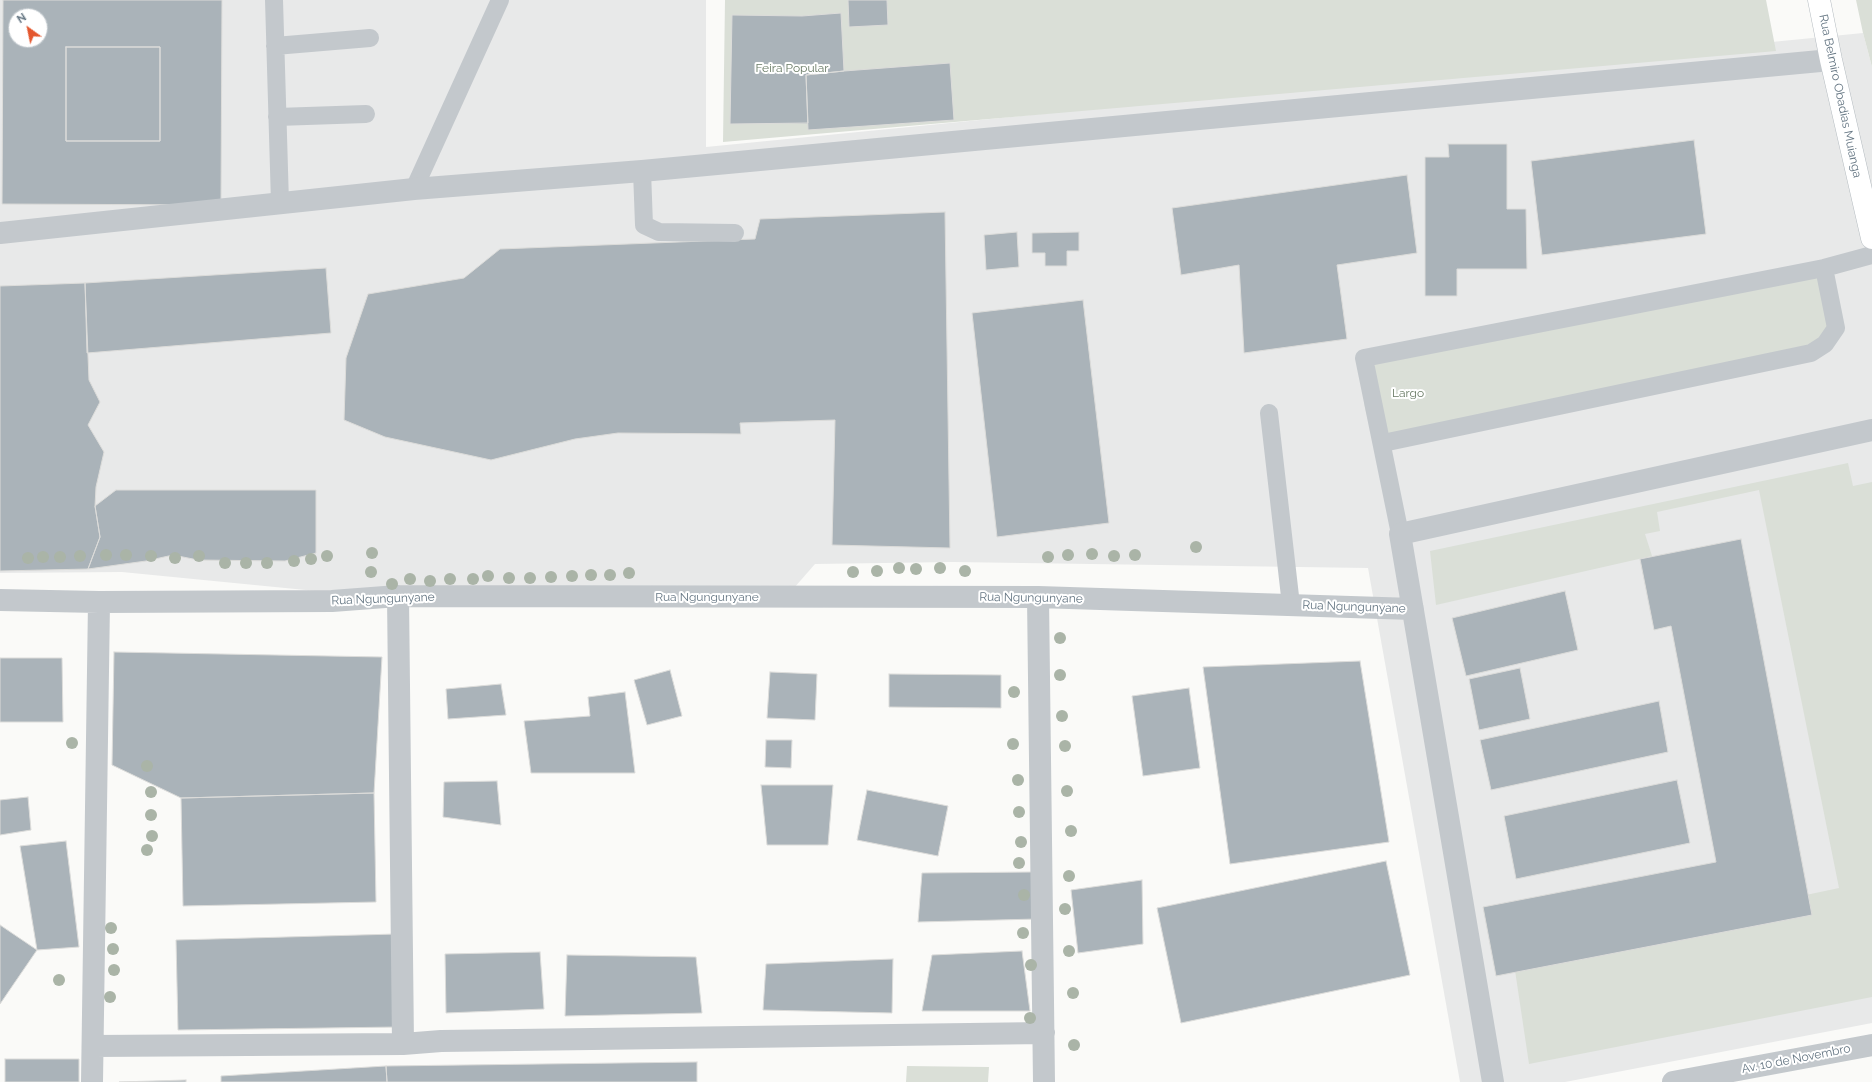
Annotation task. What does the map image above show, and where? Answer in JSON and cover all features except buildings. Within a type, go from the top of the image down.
[{"type":"street","name":"Rua Belmiro Obadias Muianga","points":[[1819,0],[1831,60],[1867,194],[1872,238]]},
{"type":"street","points":[[0,233],[414,189],[642,171],[1831,60]]},
{"type":"street","points":[[1493,1082],[1400,534],[1872,430]]},
{"type":"street","points":[[398,596],[403,1044]]},
{"type":"street","name":"Rua Ngungunyane","points":[[0,600],[99,602],[332,601],[398,596],[1038,597],[1413,609]]},
{"type":"street","points":[[1038,597],[1044,1082]]},
{"type":"street","points":[[92,1082],[99,602]]},
{"type":"street","points":[[93,1046],[403,1044],[441,1040],[1044,1033]]},
{"type":"street","name":"Av. 10 de Novembro","points":[[1673,1082],[1872,1045]]},
{"type":"lane","points":[[274,0],[280,203]]},
{"type":"lane","points":[[414,189],[500,0]]},
{"type":"lane","points":[[275,46],[370,38]]},
{"type":"lane","points":[[277,117],[366,114]]},
{"type":"lane","points":[[642,171],[644,225],[658,232],[735,233]]},
{"type":"lane","points":[[1400,534],[1364,358],[1824,268],[1872,255]]},
{"type":"lane","points":[[1382,443],[1812,353],[1825,344],[1836,328],[1824,268]]},
{"type":"lane","points":[[1269,413],[1291,605]]},
{"type":"shaded area","points":[[0,0],[706,0],[706,147],[1863,33],[1872,67],[1872,1023],[1565,1082],[1460,1082],[1368,568],[953,562],[815,564],[794,588],[377,597],[122,572],[0,573]]},
{"type":"green space","name":"Feira Popular","points":[[725,0],[1766,0],[1776,51],[723,142]]},
{"type":"green space","points":[[1856,0],[1872,0],[1872,67],[1863,33]]},
{"type":"green space","name":"Largo","points":[[1824,268],[1836,328],[1825,344],[1383,443],[1371,431],[1365,408],[1361,378],[1364,358]]},
{"type":"green space","points":[[1848,463],[1853,486],[1872,482],[1872,997],[1529,1064],[1513,957],[1839,888],[1759,490],[1657,512],[1660,531],[1645,534],[1652,556],[1436,605],[1430,551]]},
{"type":"green space","points":[[907,1066],[989,1067],[988,1082],[906,1082]]}]
